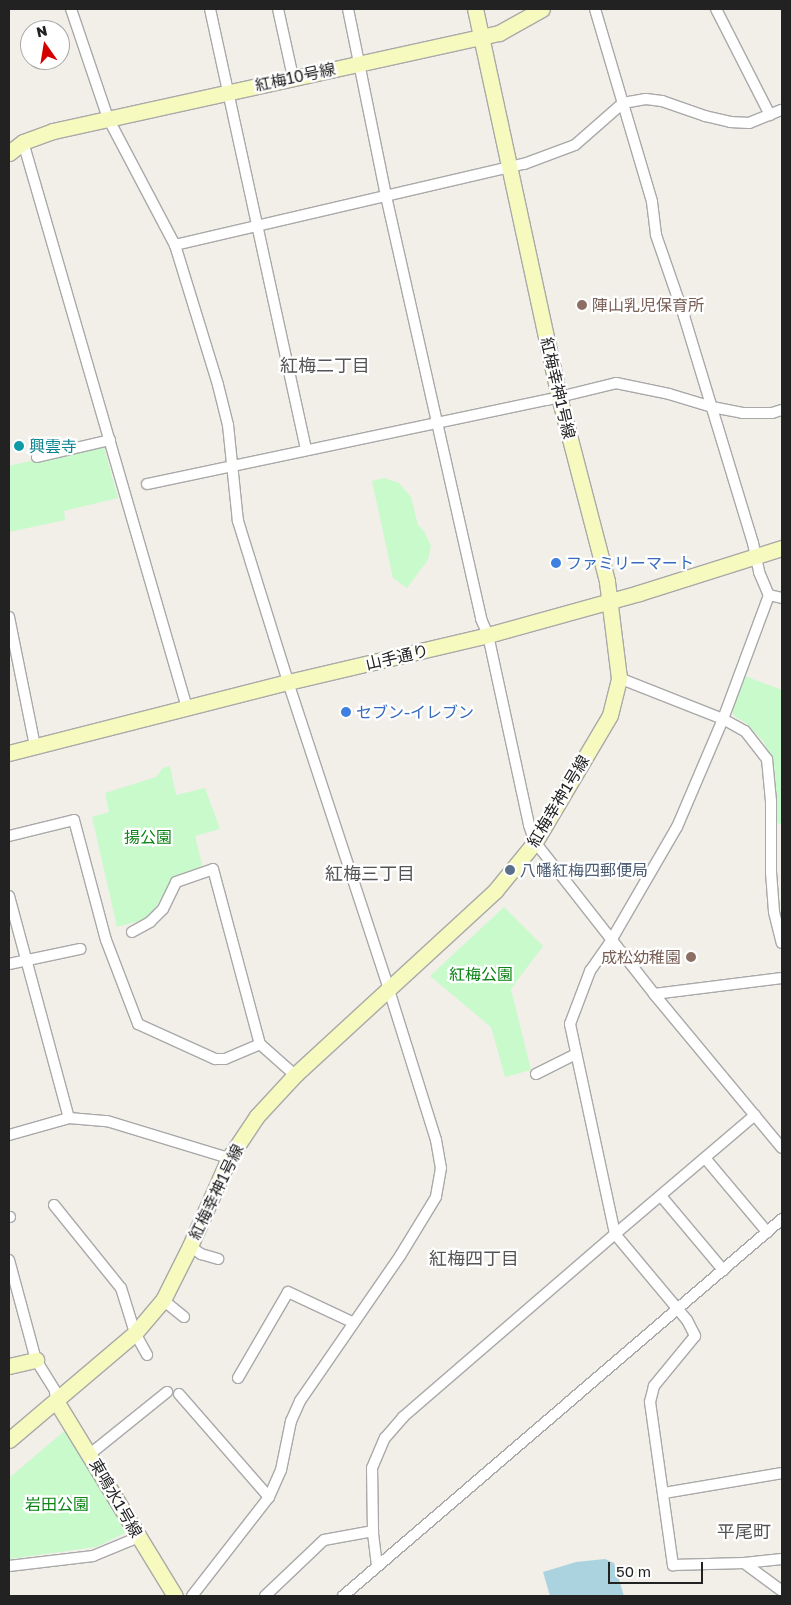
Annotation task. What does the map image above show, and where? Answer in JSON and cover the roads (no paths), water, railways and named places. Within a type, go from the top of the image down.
[{"type":"street","points":[[71,9],[108,118],[175,244],[218,385],[228,425],[238,521],[288,682],[389,990],[436,1140],[442,1168],[436,1197],[400,1256],[352,1322],[300,1400],[292,1421],[281,1470],[268,1497],[192,1596]]},
{"type":"street","points":[[210,9],[306,450]]},
{"type":"street","points":[[278,9],[293,77]]},
{"type":"street","points":[[348,9],[386,196],[481,619],[488,635],[529,825],[535,842],[654,994],[782,1148]]},
{"type":"street","name":"紅梅幸神1号線","points":[[9,1440],[135,1333],[163,1300],[190,1246],[229,1158],[257,1116],[295,1075],[495,891],[535,842],[610,715],[619,678],[613,619],[608,602],[607,581],[559,397],[475,9]]},
{"type":"street","name":"紅梅10号線","points":[[9,153],[23,142],[53,131],[499,33],[542,9]]},
{"type":"street","points":[[595,9],[652,202],[656,235],[712,407],[756,557],[758,572],[769,594],[782,598]]},
{"type":"street","points":[[716,9],[770,115]]},
{"type":"street","points":[[175,244],[524,164],[575,145],[623,102],[646,99],[662,101],[706,116],[730,122],[749,123],[782,110]]},
{"type":"street","points":[[23,142],[188,708]]},
{"type":"street","points":[[147,484],[559,397],[616,383],[669,394],[712,407],[742,413],[772,413],[782,410]]},
{"type":"street","points":[[38,457],[110,440]]},
{"type":"street","name":"山手通り","points":[[9,753],[288,682],[488,635],[608,602],[782,548]]},
{"type":"street","points":[[769,594],[723,719],[677,827],[612,939],[590,971],[570,1024],[615,1234],[687,1320],[695,1336],[654,1386],[650,1402],[673,1565],[744,1563],[782,1559]]},
{"type":"street","points":[[9,617],[35,746]]},
{"type":"street","points":[[619,678],[723,719],[745,731],[767,759],[777,832],[771,872],[782,943]]},
{"type":"street","points":[[9,836],[74,820],[106,940],[138,1024],[215,1059],[225,1059],[260,1044]]},
{"type":"street","points":[[132,932],[150,922],[163,908],[176,882],[213,869],[260,1044],[295,1075]]},
{"type":"street","points":[[9,896],[69,1118]]},
{"type":"street","points":[[9,964],[25,959],[36,959],[80,950]]},
{"type":"street","points":[[654,994],[782,978]]},
{"type":"street","points":[[536,1074],[576,1054]]},
{"type":"street","points":[[378,1566],[373,1532],[372,1468],[384,1438],[403,1416],[754,1115]]},
{"type":"street","points":[[9,1135],[69,1118],[107,1121],[229,1158]]},
{"type":"street","points":[[705,1158],[767,1232]]},
{"type":"street","points":[[661,1196],[723,1270]]},
{"type":"street","points":[[54,1205],[121,1288],[135,1333],[147,1356]]},
{"type":"street","points":[[343,1596],[782,1219]]},
{"type":"street","points":[[190,1246],[202,1254],[218,1259]]},
{"type":"street","points":[[9,1264],[36,1360],[55,1391],[56,1401]]},
{"type":"street","points":[[238,1378],[288,1292],[352,1322]]},
{"type":"street","points":[[163,1300],[184,1317]]},
{"type":"street","points":[[9,1366],[36,1360]]},
{"type":"street","points":[[90,1454],[167,1392]]},
{"type":"street","points":[[180,1394],[268,1497]]},
{"type":"street","name":"東鳴水1号線","points":[[56,1401],[90,1454],[174,1596]]},
{"type":"street","points":[[664,1493],[782,1473]]},
{"type":"street","points":[[265,1596],[324,1540],[373,1532]]},
{"type":"street","points":[[9,1566],[93,1556],[139,1537]]},
{"type":"street","points":[[744,1563],[782,1591]]},
{"type":"water","points":[[605,1559],[614,1563],[624,1596],[550,1596],[543,1572],[576,1562]]},
{"type":"place","name":"陣山乳児保育所","points":[[582,305]]},
{"type":"place","name":"興雲寺","points":[[19,446]]},
{"type":"place","name":"ファミリーマート","points":[[556,563]]},
{"type":"place","name":"セブン-イレブン","points":[[346,712]]},
{"type":"place","name":"八幡紅梅四郵便局","points":[[510,870]]},
{"type":"place","name":"成松幼稚園","points":[[691,957]]},
{"type":"district","name":"紅梅二丁目","points":[[325,365]]},
{"type":"district","name":"紅梅三丁目","points":[[370,873]]},
{"type":"district","name":"紅梅四丁目","points":[[474,1258]]},
{"type":"district","name":"平尾町","points":[[744,1531]]},
{"type":"park label","name":"揚公園","points":[[148,837]]},
{"type":"park label","name":"紅梅公園","points":[[481,974]]},
{"type":"park label","name":"岩田公園","points":[[57,1504]]}]
